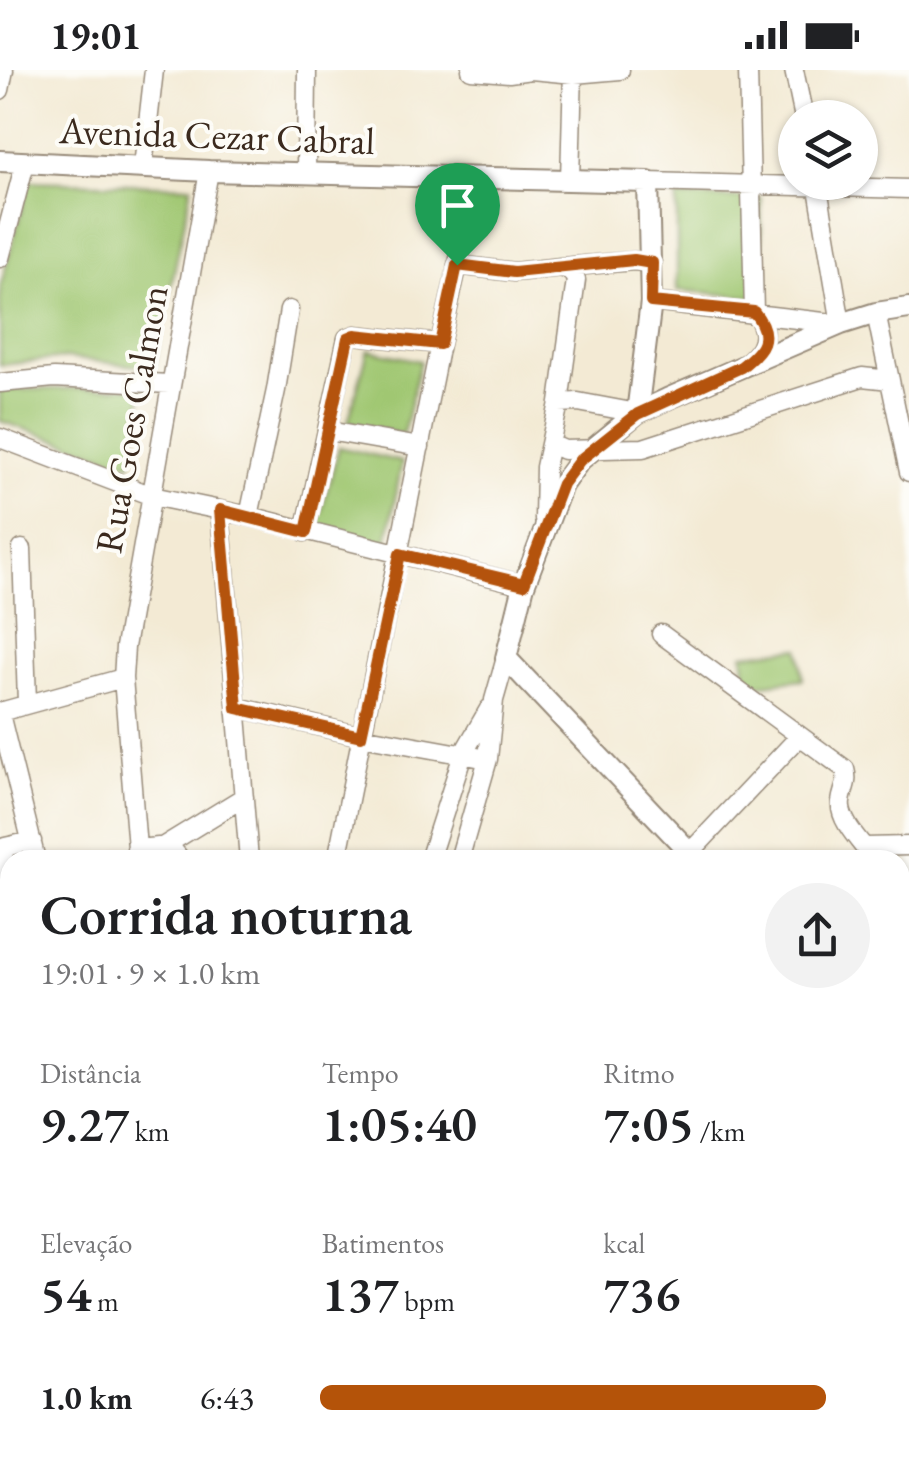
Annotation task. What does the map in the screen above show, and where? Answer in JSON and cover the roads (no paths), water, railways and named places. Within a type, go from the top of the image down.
[{"type":"main road","name":"Avenida Cezar Cabral","points":[[0,159],[209,171],[648,182]]},
{"type":"main road","points":[[638,414],[651,302],[648,182]]},
{"type":"main road","points":[[684,850],[506,658],[524,584],[562,484],[580,460],[638,414],[840,324],[909,308]]},
{"type":"street","points":[[0,90],[4,70]]},
{"type":"street","points":[[143,167],[154,70]]},
{"type":"street","points":[[306,173],[307,70]]},
{"type":"street","points":[[471,70],[620,70]]},
{"type":"street","points":[[741,367],[755,356],[765,336],[764,324],[754,312],[748,70]]},
{"type":"street","points":[[794,70],[800,100]]},
{"type":"street","points":[[570,180],[574,72]]},
{"type":"street","points":[[0,258],[25,163]]},
{"type":"street","name":"Rua Goes Calmon","points":[[137,850],[123,678],[130,613],[209,171]]},
{"type":"street","points":[[339,850],[440,344],[477,180]]},
{"type":"street","name":"Avenida Cezar Cabral","points":[[648,182],[778,186]]},
{"type":"street","name":"Avenida Cezar Cabral","points":[[878,188],[909,189]]},
{"type":"street","points":[[651,302],[840,324],[820,200]]},
{"type":"street","points":[[457,265],[514,272],[634,260],[652,263]]},
{"type":"street","points":[[543,536],[546,466],[576,295],[571,270],[561,267]]},
{"type":"street","points":[[249,516],[289,310]]},
{"type":"street","points":[[876,313],[890,380],[902,408],[909,472]]},
{"type":"street","points":[[306,532],[345,342],[355,335],[440,344]]},
{"type":"street","points":[[551,444],[564,450],[643,448],[862,377],[890,380]]},
{"type":"street","points":[[0,383],[54,378],[169,384]]},
{"type":"street","points":[[559,403],[578,402],[638,414]]},
{"type":"street","points":[[328,432],[420,447]]},
{"type":"street","points":[[0,438],[152,496],[524,584]]},
{"type":"street","points":[[220,510],[248,850]]},
{"type":"street","points":[[22,549],[27,704]]},
{"type":"street","points":[[661,634],[844,769],[848,782],[840,805],[867,850]]},
{"type":"street","points":[[462,850],[488,759],[494,700],[506,658]]},
{"type":"street","points":[[34,850],[0,713],[123,678]]},
{"type":"street","points":[[432,850],[464,754],[494,700]]},
{"type":"street","points":[[237,708],[488,759]]},
{"type":"street","points":[[696,850],[800,736]]},
{"type":"street","points":[[152,850],[244,797]]},
{"type":"street","points":[[164,846],[175,850]]},
{"type":"street","points":[[4,850],[27,850]]}]
